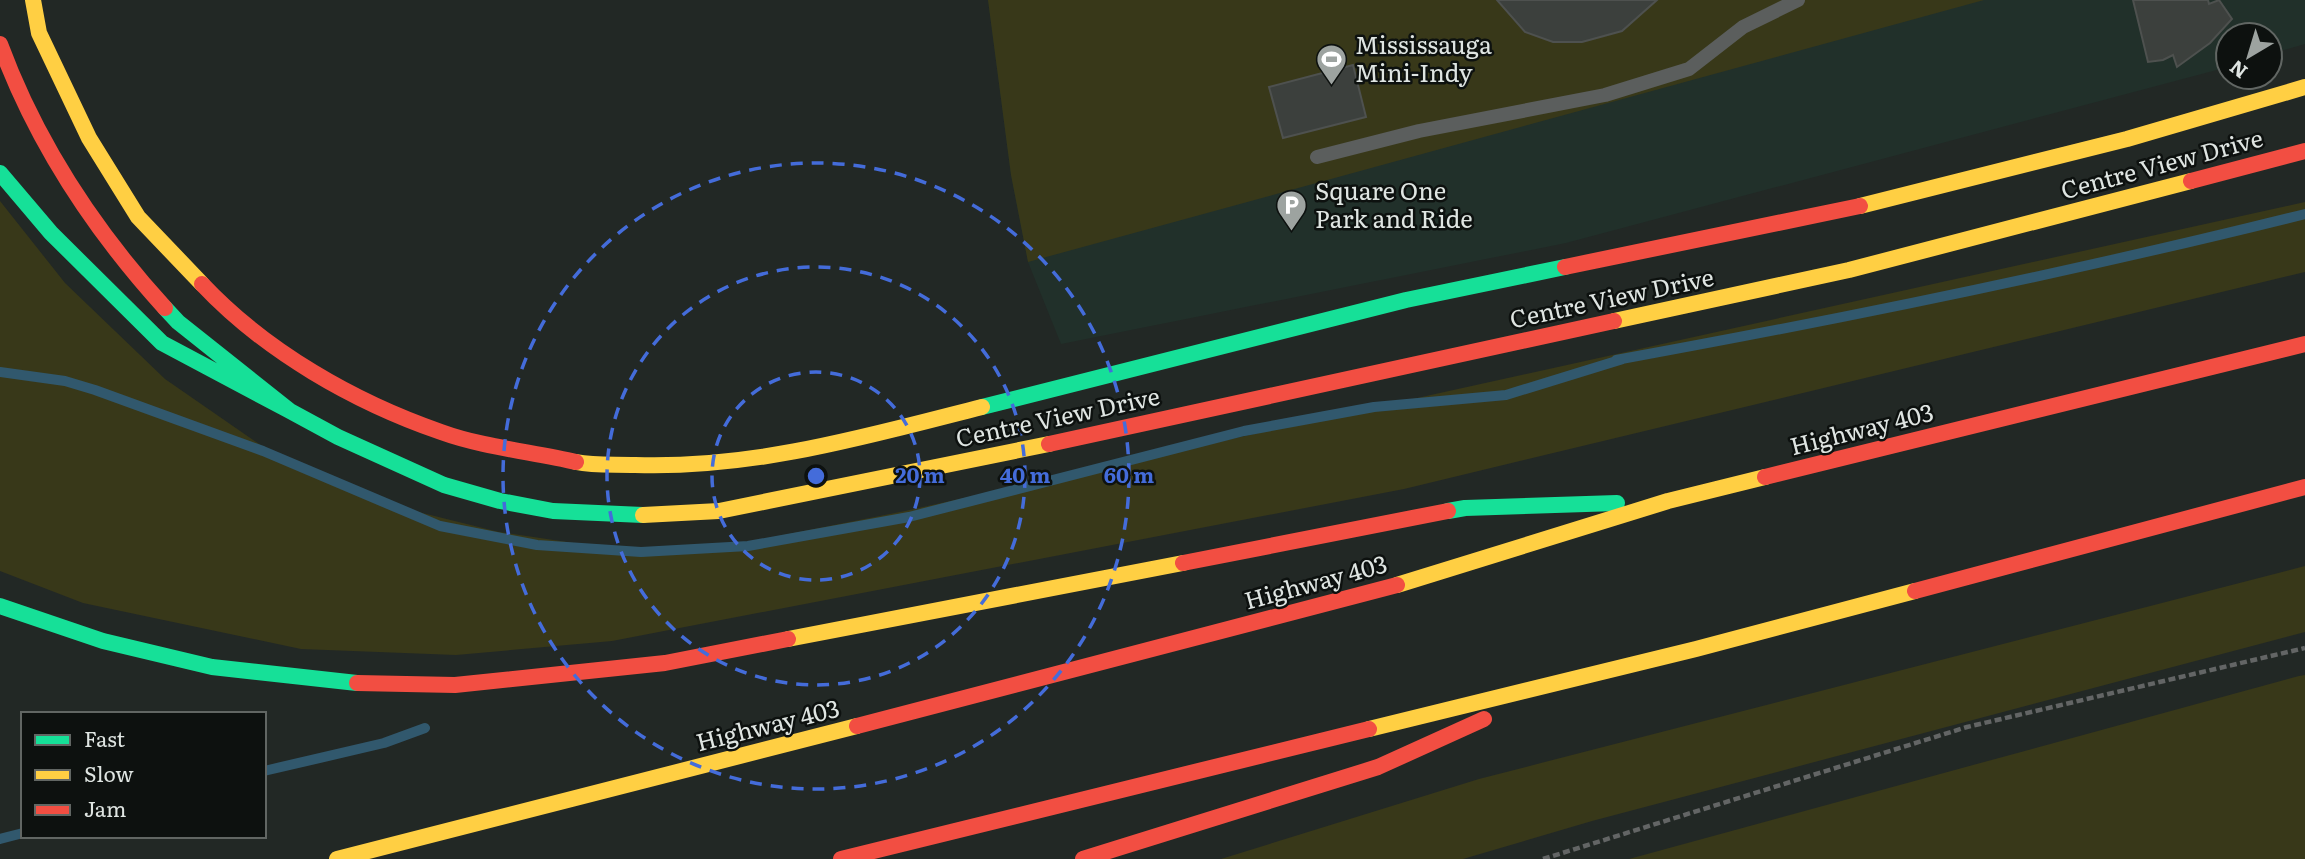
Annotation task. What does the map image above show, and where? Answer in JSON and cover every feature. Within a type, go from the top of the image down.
[{"type":"main road","name":"Centre View Drive","points":[[33,0],[39,33],[89,138],[138,217],[212,295],[302,365],[371,404],[442,433],[531,454],[596,464],[668,466],[744,461],[831,445],[1406,300],[1845,210],[2127,139],[2305,87]]},
{"type":"main road","name":"Centre View Drive","points":[[0,44],[18,92],[98,230],[178,322],[290,411],[395,464],[444,485],[500,501],[553,511],[638,514],[719,511],[1075,439],[1849,270],[2305,151]]},
{"type":"main road","points":[[0,173],[51,233],[162,343],[290,411]]},
{"type":"main road","name":"Highway 403","points":[[337,859],[1369,594],[1668,501],[2305,344]]},
{"type":"main road","points":[[841,859],[1569,680],[2305,487]]},
{"type":"main road","points":[[0,606],[103,640],[212,667],[400,686],[455,685],[665,663],[1465,508],[1668,501]]},
{"type":"main road","points":[[1083,859],[1378,767],[1569,680]]},
{"type":"lane","points":[[1317,157],[1419,131],[1605,96],[1689,69],[1743,27],[1798,0]]},
{"type":"path","points":[[1544,859],[1968,727],[2305,648]]},
{"type":"shaded area","points":[[988,0],[2305,0],[2305,44],[2284,50],[2284,21],[2214,21],[2214,71],[1566,243],[1061,344],[1028,262],[1011,175]]},
{"type":"shaded area","name":"Mississauga Mini-Indy","points":[[988,0],[1984,0],[1028,262],[1011,175]]},
{"type":"shaded area","points":[[0,201],[65,283],[165,379],[272,453],[374,501],[499,532],[621,550],[748,542],[905,511],[2305,202],[2305,272],[1404,489],[612,641],[456,655],[301,649],[83,603],[0,571]]},
{"type":"shaded area","points":[[2305,566],[2305,632],[1592,821],[1463,859],[1221,859],[1479,779]]},
{"type":"shaded area","points":[[2305,675],[2305,859],[1629,859],[2299,676]]},
{"type":"building","points":[[1497,0],[1657,0],[1622,31],[1582,42],[1553,42],[1525,32]]},
{"type":"building","points":[[2133,0],[2208,0],[2209,4],[2219,0],[2232,19],[2214,21],[2214,39],[2177,67],[2173,55],[2163,60],[2148,62]]},
{"type":"building","points":[[1353,65],[1366,117],[1283,138],[1269,87]]},
{"type":"waterway","points":[[1616,360],[1962,293],[2305,214]]},
{"type":"waterway","points":[[0,372],[65,381],[95,390],[263,451],[440,526],[537,545],[641,552],[748,546],[909,517],[1244,431],[1374,407],[1506,395],[1623,359]]},
{"type":"waterway","points":[[266,771],[384,743],[425,728]]},
{"type":"waterway","points":[[0,839],[21,834]]},
{"type":"traffic: fast","points":[[0,173],[51,233],[162,343],[290,411]]},
{"type":"traffic: fast","points":[[982,407],[1406,300],[1565,267]]},
{"type":"traffic: fast","points":[[165,308],[178,322],[290,411],[338,437],[444,485],[500,501],[553,511],[643,515]]},
{"type":"traffic: fast","points":[[1448,511],[1465,508],[1617,503]]},
{"type":"traffic: fast","points":[[0,606],[103,641],[212,667],[357,683]]},
{"type":"traffic: slow","points":[[33,0],[39,33],[89,138],[138,217],[202,284]]},
{"type":"traffic: slow","points":[[1860,206],[2127,139],[2305,87]]},
{"type":"traffic: slow","points":[[1614,321],[1849,270],[2191,181]]},
{"type":"traffic: slow","points":[[576,462],[679,465],[723,462],[853,439],[982,407]]},
{"type":"traffic: slow","points":[[643,515],[719,511],[1049,444]]},
{"type":"traffic: slow","points":[[1397,585],[1668,501],[1765,477]]},
{"type":"traffic: slow","points":[[788,639],[1183,563]]},
{"type":"traffic: slow","points":[[1369,729],[1696,649],[1915,591]]},
{"type":"traffic: slow","points":[[337,859],[857,726]]},
{"type":"traffic: jam","points":[[0,44],[31,116],[70,184],[114,248],[165,308]]},
{"type":"traffic: jam","points":[[2191,181],[2305,151]]},
{"type":"traffic: jam","points":[[1565,267],[1860,206]]},
{"type":"traffic: jam","points":[[202,284],[254,331],[282,352],[312,372],[376,406],[457,437],[576,462]]},
{"type":"traffic: jam","points":[[1049,444],[1614,321]]},
{"type":"traffic: jam","points":[[1765,477],[2305,344]]},
{"type":"traffic: jam","points":[[1915,591],[2305,487]]},
{"type":"traffic: jam","points":[[1183,563],[1448,511]]},
{"type":"traffic: jam","points":[[857,726],[1397,585]]},
{"type":"traffic: jam","points":[[357,683],[455,685],[665,663],[788,639]]},
{"type":"traffic: jam","points":[[1083,859],[1378,767],[1484,719]]},
{"type":"traffic: jam","points":[[841,859],[1369,729]]},
{"type":"place","name":"Mississauga Mini-Indy","points":[[1332,87]]},
{"type":"place","name":"Square One Park and Ride","points":[[1292,233]]}]
